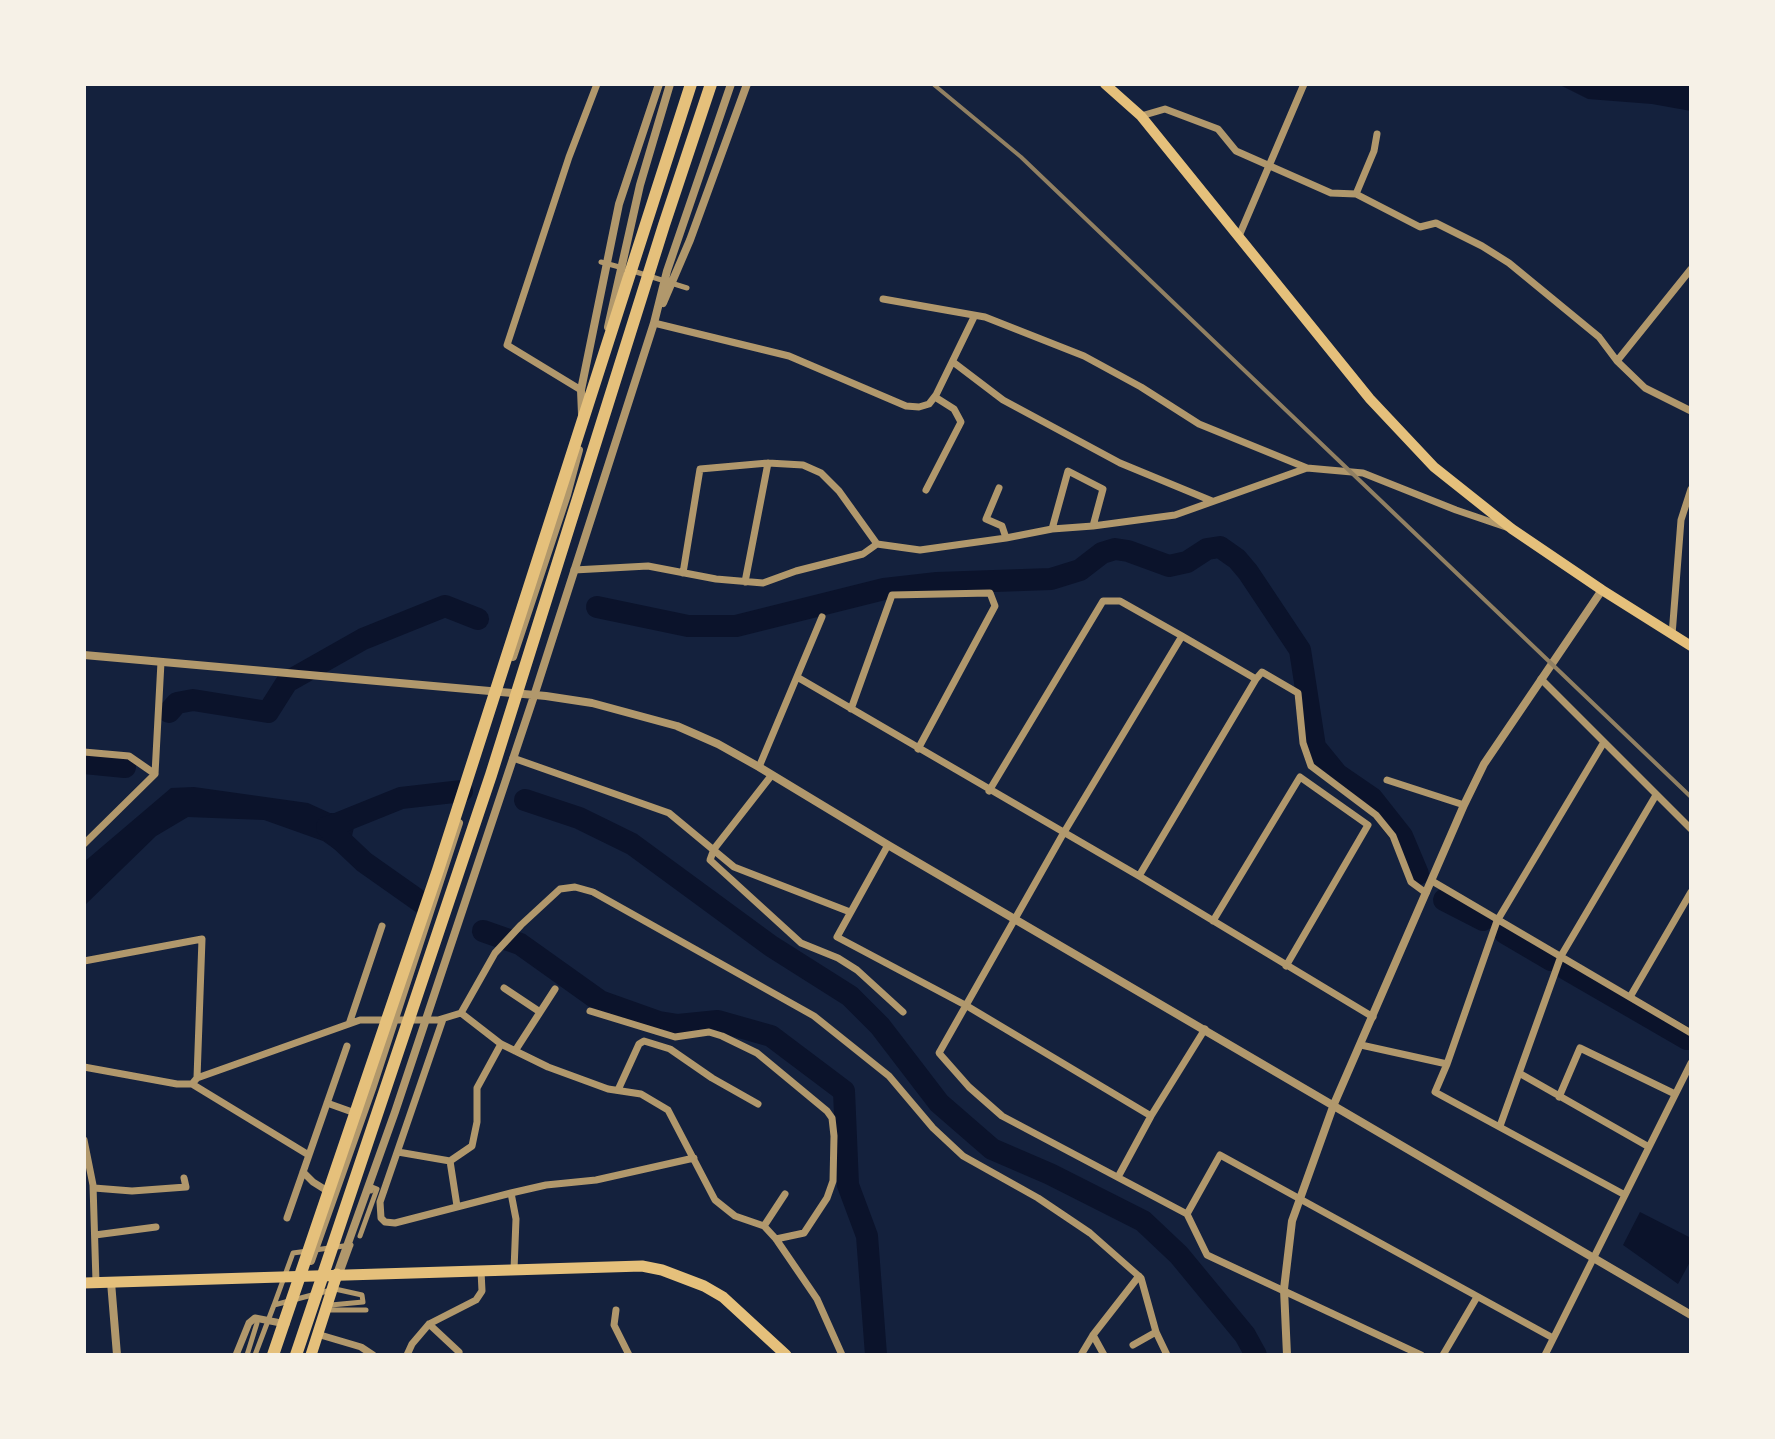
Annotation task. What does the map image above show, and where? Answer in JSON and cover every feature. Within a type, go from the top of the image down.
[{"type":"highway","points":[[296,1355],[491,775],[711,84]]},
{"type":"highway","points":[[276,1355],[438,870],[689,88]]},
{"type":"main road","points":[[1105,84],[1141,116],[1370,399],[1434,467],[1512,529],[1691,646]]},
{"type":"main road","points":[[90,1282],[621,1265],[662,1270],[704,1286],[723,1297],[786,1355]]},
{"type":"main road","points":[[311,1355],[337,1274]]},
{"type":"main road","points":[[276,1355],[306,1275]]},
{"type":"street","points":[[581,390],[507,345],[569,157],[597,84]]},
{"type":"street","points":[[582,439],[581,390],[619,204],[659,84]]},
{"type":"street","points":[[306,1275],[421,945],[567,495],[640,185],[670,84]]},
{"type":"street","points":[[337,1274],[534,696],[654,323],[667,271],[731,84]]},
{"type":"street","points":[[654,323],[690,240],[747,84]]},
{"type":"street","points":[[1239,236],[1304,84]]},
{"type":"street","points":[[1141,116],[1165,109],[1218,129],[1236,151],[1331,193],[1356,194],[1420,227],[1436,223],[1509,263],[1599,337],[1617,361],[1645,388],[1691,411]]},
{"type":"street","points":[[1356,194],[1374,151],[1377,134]]},
{"type":"street","points":[[601,262],[687,288]]},
{"type":"street","points":[[1617,361],[1691,269]]},
{"type":"street","points":[[883,299],[985,317],[1084,356],[1199,424],[1307,468],[1363,473],[1512,529]]},
{"type":"street","points":[[654,323],[789,356],[906,406],[919,407],[929,404],[935,397],[974,317]]},
{"type":"street","points":[[953,362],[1003,400],[1107,456],[1212,501]]},
{"type":"street","points":[[926,490],[961,422],[954,409],[935,397]]},
{"type":"street","points":[[683,573],[700,469],[768,463],[803,465],[821,473],[839,491],[877,544]]},
{"type":"street","points":[[745,582],[768,463]]},
{"type":"street","points":[[574,570],[648,566],[763,583],[863,554],[877,544],[920,550],[1052,529],[1175,515],[1307,468]]},
{"type":"street","points":[[1052,529],[1068,471],[1103,489],[1093,526]]},
{"type":"street","points":[[999,488],[986,519],[1002,526],[1006,538]]},
{"type":"street","points":[[1672,635],[1681,520],[1691,489]]},
{"type":"street","points":[[1287,1355],[1284,1289],[1292,1221],[1334,1104],[1464,805],[1504,732],[1602,590]]},
{"type":"street","points":[[851,709],[892,595],[990,593],[995,606],[918,749]]},
{"type":"street","points":[[989,791],[1103,601],[1120,601],[1256,679]]},
{"type":"street","points":[[759,767],[822,617]]},
{"type":"street","points":[[1182,636],[1063,834],[939,1053],[969,1087],[1002,1116],[1187,1214],[1207,1255],[1421,1355]]},
{"type":"street","points":[[84,655],[534,696],[592,703],[677,726],[759,767],[1691,1315]]},
{"type":"street","points":[[84,844],[155,774],[161,662]]},
{"type":"street","points":[[1139,876],[1262,672],[1298,693],[1303,743],[1311,766],[1376,815],[1393,836],[1411,882],[1426,893]]},
{"type":"street","points":[[797,677],[1139,876],[1373,1017]]},
{"type":"street","points":[[1541,679],[1691,829]]},
{"type":"street","points":[[1604,742],[1497,921],[1435,1092],[1625,1195]]},
{"type":"street","points":[[84,752],[129,756],[155,774]]},
{"type":"street","points":[[513,758],[669,813],[734,867],[850,912]]},
{"type":"street","points":[[771,776],[714,849],[710,860],[801,943],[838,958],[857,970],[903,1012]]},
{"type":"street","points":[[1213,921],[1300,777],[1368,825]]},
{"type":"street","points":[[1387,780],[1464,805]]},
{"type":"street","points":[[1500,1126],[1561,956],[1656,795]]},
{"type":"street","points":[[1286,966],[1376,815]]},
{"type":"street","points":[[888,845],[837,937],[967,1006],[1151,1116]]},
{"type":"street","points":[[1432,881],[1691,1033]]},
{"type":"street","points":[[84,1067],[177,1084],[195,1081],[360,1020],[443,1019],[461,1013],[495,953],[560,889],[575,887],[593,892],[814,1016],[889,1076],[933,1128],[963,1156],[1057,1210],[1090,1233],[1139,1276],[1156,1332],[1167,1355]]},
{"type":"street","points":[[1630,997],[1691,892]]},
{"type":"street","points":[[349,1024],[382,926]]},
{"type":"street","points":[[84,961],[202,939],[195,1081]]},
{"type":"street","points":[[504,988],[540,1012]]},
{"type":"street","points":[[515,1051],[555,989]]},
{"type":"street","points":[[590,1011],[675,1037],[709,1032],[722,1036],[757,1053],[827,1111],[832,1118],[834,1136],[833,1181],[827,1198],[804,1233],[776,1239]]},
{"type":"street","points":[[461,1013],[501,1044],[548,1067],[618,1090],[641,1094],[668,1110],[715,1200],[724,1210],[764,1226],[776,1239],[817,1299],[842,1355]]},
{"type":"street","points":[[443,1019],[380,1202],[381,1218],[385,1222],[395,1223],[546,1185],[596,1180],[694,1158]]},
{"type":"street","points":[[1118,1177],[1151,1116],[1205,1029]]},
{"type":"street","points":[[618,1090],[639,1044],[644,1041],[670,1049],[758,1104]]},
{"type":"street","points":[[398,1152],[450,1161],[472,1146],[477,1122],[477,1088],[501,1044]]},
{"type":"street","points":[[1361,1045],[1447,1064]]},
{"type":"street","points":[[287,1218],[347,1046]]},
{"type":"street","points":[[1559,1097],[1580,1048],[1675,1094]]},
{"type":"street","points":[[1545,1355],[1691,1063]]},
{"type":"street","points":[[1519,1073],[1649,1147]]},
{"type":"street","points":[[407,1076],[423,1082]]},
{"type":"street","points":[[195,1081],[307,1154]]},
{"type":"street","points":[[327,1103],[363,1116]]},
{"type":"street","points":[[84,1140],[94,1188],[95,1235],[90,1282]]},
{"type":"street","points":[[1187,1214],[1220,1155],[1553,1338]]},
{"type":"street","points":[[450,1161],[457,1206]]},
{"type":"street","points":[[303,1172],[335,1195]]},
{"type":"street","points":[[94,1188],[132,1191],[186,1187],[184,1178]]},
{"type":"street","points":[[335,1289],[372,1187],[377,1189],[360,1236]]},
{"type":"street","points":[[511,1193],[516,1219],[514,1270]]},
{"type":"street","points":[[764,1226],[785,1194]]},
{"type":"street","points":[[95,1235],[156,1227]]},
{"type":"street","points":[[255,1355],[293,1253],[351,1245]]},
{"type":"street","points":[[407,1355],[429,1324],[476,1300],[482,1291],[481,1271]]},
{"type":"street","points":[[1081,1355],[1139,1276]]},
{"type":"street","points":[[111,1282],[117,1355]]},
{"type":"street","points":[[274,1305],[335,1289],[362,1295],[363,1302],[331,1305],[331,1310],[366,1310]]},
{"type":"street","points":[[1443,1355],[1477,1297]]},
{"type":"street","points":[[616,1310],[614,1325],[629,1355]]},
{"type":"street","points":[[236,1355],[249,1323],[255,1318],[288,1324]]},
{"type":"street","points":[[247,1355],[257,1323]]},
{"type":"street","points":[[429,1324],[459,1352]]},
{"type":"street","points":[[1133,1345],[1156,1332]]},
{"type":"street","points":[[317,1334],[361,1347],[373,1355]]},
{"type":"street","points":[[1093,1335],[1104,1355]]},
{"type":"water","points":[[1558,84],[1691,84],[1691,111],[1652,104],[1588,99]]},
{"type":"water","points":[[194,787],[308,803],[330,813],[357,814],[347,858],[323,841],[264,820],[188,817],[156,836],[84,906],[84,862],[171,788]]},
{"type":"water","points":[[1640,1212],[1691,1238],[1691,1260],[1678,1284],[1623,1245]]},
{"type":"waterway","points":[[597,607],[688,626],[736,626],[884,589],[937,583],[1051,579],[1080,570],[1102,553],[1115,549],[1169,566],[1187,562],[1207,549],[1220,547],[1248,572],[1300,650],[1315,747],[1337,774],[1372,798],[1402,836],[1418,874]]},
{"type":"waterway","points":[[169,712],[177,703],[193,700],[268,712],[287,682],[363,639],[445,606],[478,619]]},
{"type":"waterway","points":[[84,763],[125,767]]},
{"type":"waterway","points":[[329,827],[401,798],[462,791]]},
{"type":"waterway","points":[[525,800],[579,818],[632,844],[771,946],[850,996],[880,1026],[939,1103],[992,1149],[1143,1221],[1179,1255],[1245,1335],[1256,1355]]},
{"type":"waterway","points":[[327,827],[364,862],[425,905]]},
{"type":"waterway","points":[[1444,900],[1483,920]]},
{"type":"waterway","points":[[483,931],[520,944],[600,1001],[659,1022],[678,1025],[718,1021],[771,1036],[844,1091],[848,1185],[867,1236],[876,1355]]},
{"type":"waterway","points":[[1505,933],[1551,960]]},
{"type":"waterway","points":[[1566,969],[1687,1039]]},
{"type":"railway","points":[[933,84],[1021,157],[1691,797]]}]
